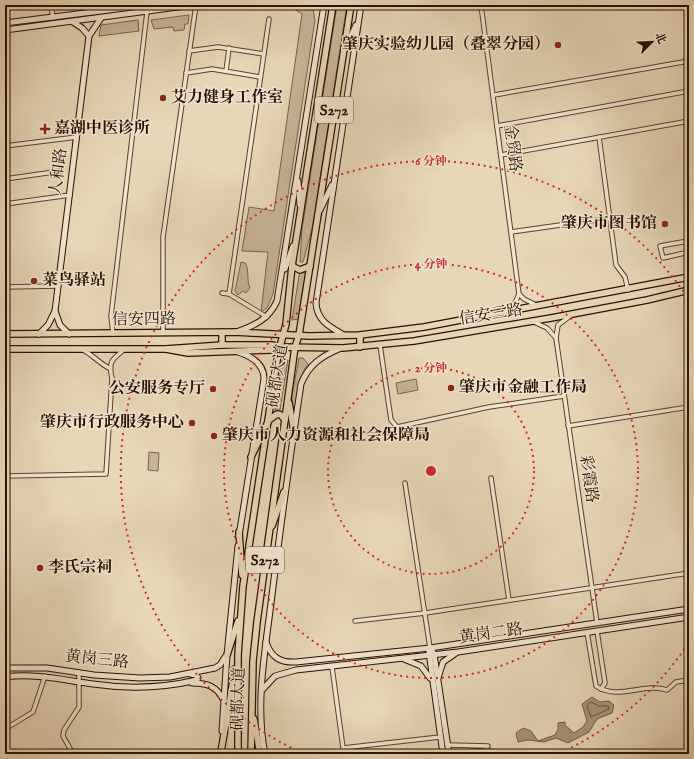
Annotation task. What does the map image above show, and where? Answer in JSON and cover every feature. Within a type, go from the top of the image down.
[{"type":"main road","name":"砚都大道","points":[[238,754],[238,655],[243,586],[268,420],[280,348],[284,334],[292,266],[333,5]]},
{"type":"main road","name":"砚都大道","points":[[251,754],[252,701],[257,622],[268,537],[295,347],[299,335],[351,5]]},
{"type":"main road","points":[[292,266],[300,270],[310,266]]},
{"type":"main road","name":"信安三路","points":[[284,334],[360,335],[424,327],[628,290],[689,277]]},
{"type":"main road","name":"信安三路","points":[[280,348],[343,348],[380,345],[532,322],[647,300],[689,290]]},
{"type":"main road","name":"信安四路","points":[[5,334],[235,332],[284,334]]},
{"type":"main road","points":[[222,333],[222,345]]},
{"type":"main road","points":[[360,335],[360,347]]},
{"type":"main road","name":"信安四路","points":[[6,350],[81,348],[166,349],[222,345],[272,344],[280,348]]},
{"type":"main road","points":[[166,349],[188,353],[271,350],[280,348]]},
{"type":"main road","points":[[288,395],[294,432]]},
{"type":"main road","points":[[250,457],[268,420],[277,414],[281,415],[285,420]]},
{"type":"main road","points":[[268,537],[284,492]]},
{"type":"main road","points":[[239,532],[243,586]]},
{"type":"main road","points":[[227,655],[241,613]]},
{"type":"main road","points":[[221,753],[238,655]]},
{"type":"main road","points":[[252,701],[260,754]]},
{"type":"street","points":[[50,5],[53,18]]},
{"type":"street","points":[[5,23],[148,5]]},
{"type":"street","points":[[5,30],[194,5],[163,237],[163,333]]},
{"type":"street","points":[[344,335],[327,325],[320,318],[316,303],[361,5]]},
{"type":"street","name":"金贸路","points":[[481,5],[519,294]]},
{"type":"street","points":[[235,332],[253,325],[266,317],[273,310],[277,301],[282,279],[323,7]]},
{"type":"street","points":[[113,334],[111,316],[147,12]]},
{"type":"street","points":[[73,22],[82,28],[89,36],[101,18]]},
{"type":"street","points":[[229,294],[269,18]]},
{"type":"street","points":[[343,53],[359,20]]},
{"type":"street","name":"人和路","points":[[55,311],[89,36]]},
{"type":"street","points":[[189,51],[218,47],[264,54]]},
{"type":"street","points":[[226,72],[229,48]]},
{"type":"street","points":[[494,95],[689,61]]},
{"type":"street","points":[[186,73],[212,69],[260,77]]},
{"type":"street","points":[[497,126],[689,92]]},
{"type":"street","points":[[501,155],[689,122]]},
{"type":"street","points":[[5,146],[77,137]]},
{"type":"street","points":[[599,137],[616,264],[625,277],[628,290]]},
{"type":"street","points":[[5,179],[61,171]]},
{"type":"street","points":[[298,172],[301,212]]},
{"type":"street","points":[[318,215],[334,180]]},
{"type":"street","points":[[5,204],[70,195]]},
{"type":"street","points":[[511,232],[610,218]]},
{"type":"street","points":[[282,279],[297,236]]},
{"type":"street","points":[[689,245],[688,241],[660,246],[662,258],[689,252]]},
{"type":"street","points":[[5,287],[58,286]]},
{"type":"street","points":[[222,293],[229,294],[266,317]]},
{"type":"street","points":[[503,313],[515,303],[519,294],[526,300],[539,306]]},
{"type":"street","points":[[39,334],[48,326],[55,311]]},
{"type":"street","points":[[55,311],[60,325],[69,334]]},
{"type":"street","points":[[556,338],[558,325],[562,320],[575,313]]},
{"type":"street","points":[[532,322],[546,328],[556,338]]},
{"type":"street","name":"彩霞路","points":[[556,338],[597,623]]},
{"type":"street","points":[[380,345],[390,420],[396,426],[489,407],[564,396]]},
{"type":"street","points":[[81,348],[92,354],[99,363],[110,368]]},
{"type":"street","points":[[5,476],[106,474],[112,378],[110,368],[111,362],[127,348]]},
{"type":"street","points":[[265,754],[261,722],[266,642],[284,492],[301,384],[304,376],[318,359],[343,348]]},
{"type":"street","points":[[221,753],[227,655],[239,532],[264,376],[260,365],[253,358],[233,351]]},
{"type":"street","points":[[568,426],[689,407]]},
{"type":"street","points":[[491,478],[509,600]]},
{"type":"street","points":[[405,483],[435,680],[441,701],[449,754],[488,748],[448,746]]},
{"type":"street","points":[[355,621],[425,613],[689,573]]},
{"type":"street","name":"黄岗二路","points":[[266,642],[270,652],[276,658],[282,661],[296,662],[430,648],[689,609]]},
{"type":"street","name":"黄岗二路","points":[[262,690],[275,676],[296,670],[458,652],[689,617]]},
{"type":"street","points":[[597,631],[605,683],[601,689]]},
{"type":"street","points":[[587,632],[596,686],[601,689],[617,692],[647,689],[652,687],[667,690],[676,682],[689,680]]},
{"type":"street","points":[[494,638],[495,646]]},
{"type":"street","points":[[442,754],[434,702],[435,680],[443,662],[458,652]]},
{"type":"street","name":"黄岗三路","points":[[5,668],[46,668],[140,678],[185,674],[215,668],[220,665],[227,655]]},
{"type":"street","points":[[400,658],[421,666],[435,680]]},
{"type":"street","points":[[296,662],[293,666],[296,670]]},
{"type":"street","points":[[332,667],[343,748],[440,737]]},
{"type":"street","points":[[73,754],[63,736],[64,730],[79,707],[79,672]]},
{"type":"street","points":[[183,683],[197,680],[198,678],[196,675],[185,674]]},
{"type":"street","points":[[5,728],[32,712],[45,676]]},
{"type":"street","name":"黄岗三路","points":[[5,677],[45,676],[79,682],[122,686],[153,687],[183,683]]},
{"type":"street","points":[[183,683],[210,685],[219,691],[224,701]]},
{"type":"street","points":[[434,702],[441,701]]},
{"type":"shaded area","points":[[288,5],[309,5],[313,9],[315,20],[273,294],[267,308],[261,312],[268,252],[242,251],[249,207],[274,211],[302,14]]},
{"type":"shaded area","points":[[337,5],[347,5],[312,229],[303,262],[300,262],[302,229]]},
{"type":"shaded area","points":[[189,15],[188,24],[185,24],[184,30],[174,31],[173,27],[154,29],[151,20]]},
{"type":"shaded area","points":[[138,20],[139,31],[99,36],[101,25]]},
{"type":"shaded area","points":[[241,262],[245,263],[250,288],[246,293],[243,291],[238,295],[235,291]]},
{"type":"shaded area","points":[[300,270],[306,271],[298,319],[292,320]]},
{"type":"shaded area","points":[[299,358],[303,358],[308,364],[304,370],[300,382],[297,401],[293,413],[292,396]]},
{"type":"shaded area","points":[[282,360],[288,360],[280,410],[275,410]]},
{"type":"shaded area","points":[[416,379],[418,390],[398,394],[396,383]]},
{"type":"shaded area","points":[[149,452],[159,453],[158,471],[148,470]]},
{"type":"water","points":[[592,697],[600,702],[609,701],[614,705],[612,713],[597,719],[589,732],[568,743],[556,738],[544,742],[528,740],[518,742],[516,733],[523,728],[531,731],[538,741],[555,735],[558,729],[558,723],[565,722],[565,725],[574,733],[583,727],[587,721],[582,704]]},
{"type":"place","name":"肇庆实验幼儿园（叠翠分园）","points":[[558,45]]},
{"type":"place","name":"艾力健身工作室","points":[[163,98]]},
{"type":"place","name":"嘉湖中医诊所","points":[[45,129]]},
{"type":"place","name":"肇庆市图书馆","points":[[665,224]]},
{"type":"place","name":"菜鸟驿站","points":[[34,281]]},
{"type":"place","name":"肇庆市金融工作局","points":[[451,388]]},
{"type":"place","name":"公安服务专厅","points":[[213,389]]},
{"type":"place","name":"肇庆市行政服务中心","points":[[192,423]]},
{"type":"place","name":"肇庆市人力资源和社会保障局","points":[[214,436]]},
{"type":"place","name":"李氏宗祠","points":[[40,568]]}]
